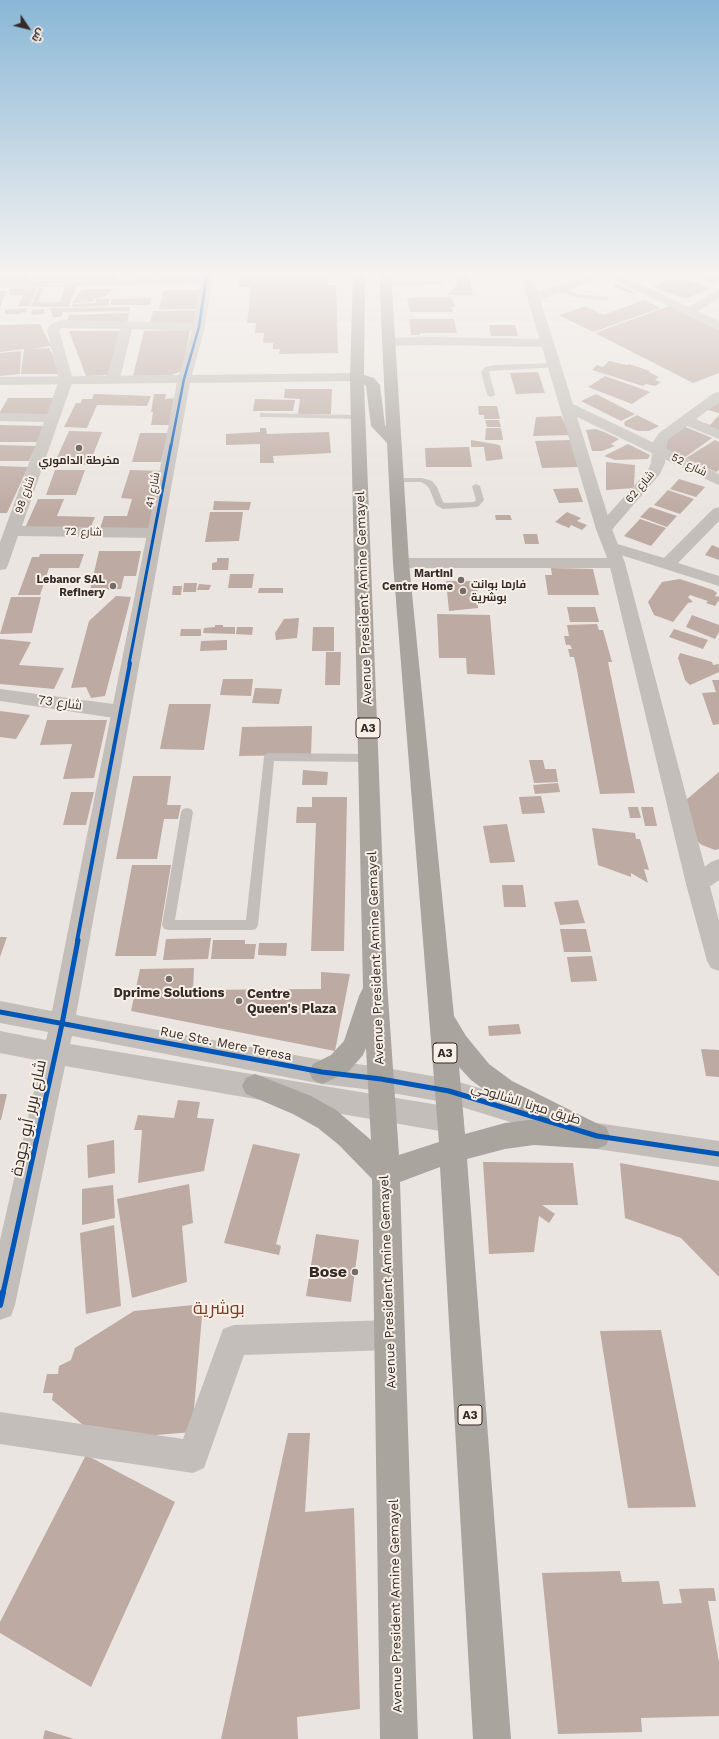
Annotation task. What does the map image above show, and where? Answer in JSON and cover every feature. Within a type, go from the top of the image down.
[{"type":"highway","name":"Avenue President Amine Gemayel","points":[[358,354],[376,982],[386,1174],[399,1739]]},
{"type":"highway","name":"A3","points":[[390,354],[401,563],[450,1106],[492,1739]]},
{"type":"highway","points":[[358,377],[369,381],[373,385],[378,426],[394,442]]},
{"type":"highway","points":[[322,1072],[340,1062],[354,1047],[376,982]]},
{"type":"highway","points":[[441,1016],[458,1044],[472,1064],[480,1072],[503,1089],[597,1136]]},
{"type":"highway","points":[[255,1086],[302,1105],[327,1119],[348,1136],[386,1174],[453,1150],[505,1136],[534,1132],[597,1136]]},
{"type":"street","points":[[59,354],[66,380]]},
{"type":"street","points":[[113,379],[120,354]]},
{"type":"street","name":"شارع 41","points":[[62,1024],[154,533],[184,379],[191,354]]},
{"type":"street","points":[[552,354],[604,529],[614,555],[697,884],[719,961]]},
{"type":"street","points":[[0,381],[358,377]]},
{"type":"street","name":"شارع 98","points":[[0,565],[66,380]]},
{"type":"street","name":"شارع 62","points":[[604,529],[655,471],[658,464],[658,450],[660,442],[664,436],[719,396]]},
{"type":"street","name":"شارع 52","points":[[568,407],[719,480]]},
{"type":"street","points":[[0,417],[53,418]]},
{"type":"street","points":[[686,420],[719,435]]},
{"type":"street","points":[[667,564],[719,512]]},
{"type":"street","points":[[0,515],[18,515]]},
{"type":"street","name":"شارع 72","points":[[12,531],[154,533]]},
{"type":"street","points":[[401,563],[614,555],[667,564],[719,581]]},
{"type":"street","name":"شارع 73","points":[[0,695],[121,712]]},
{"type":"street","points":[[697,884],[719,868]]},
{"type":"street","name":"Rue Ste. Mere Teresa","points":[[0,1012],[322,1072],[381,1079],[450,1106]]},
{"type":"street","name":"شارع بربر أبو جودة","points":[[0,1305],[62,1024]]},
{"type":"street","points":[[0,1042],[56,1053],[382,1108],[450,1106]]},
{"type":"street","name":"طريق ميرنا الشالوحي","points":[[450,1106],[597,1136],[719,1154]]},
{"type":"street","points":[[0,1428],[193,1457],[234,1340],[390,1335]]},
{"type":"lane","points":[[491,395],[485,372],[488,369],[495,367],[555,365]]},
{"type":"lane","points":[[263,415],[359,417]]},
{"type":"lane","points":[[398,487],[422,480],[429,482],[433,487],[439,503],[443,506],[476,504],[480,500],[476,486]]},
{"type":"lane","points":[[187,812],[168,925],[252,925],[269,757],[369,758]]},
{"type":"building","points":[[0,354],[21,354],[20,374],[0,376]]},
{"type":"building","points":[[23,354],[52,354],[62,374],[21,374]]},
{"type":"building","points":[[78,354],[117,354],[111,375],[86,376]]},
{"type":"building","points":[[138,354],[185,354],[182,371],[171,375],[133,376]]},
{"type":"building","points":[[636,354],[719,354],[719,373],[693,383]]},
{"type":"building","points":[[609,361],[627,365],[629,364],[650,371],[649,372],[659,377],[655,380],[661,382],[655,386],[646,384],[643,386],[592,370],[597,365],[603,367]]},
{"type":"building","points":[[538,372],[545,393],[516,394],[510,373]]},
{"type":"building","points":[[605,376],[650,392],[632,404],[588,387]]},
{"type":"building","points":[[285,389],[332,389],[331,414],[298,414],[300,399],[284,398]]},
{"type":"building","points":[[94,394],[151,396],[147,406],[97,405],[87,428],[64,427],[76,403],[81,403],[82,399],[92,399]]},
{"type":"building","points":[[154,394],[166,394],[165,399],[174,398],[169,425],[151,425],[153,412],[151,412]]},
{"type":"building","points":[[596,394],[635,414],[621,421],[581,401]]},
{"type":"building","points":[[8,398],[55,398],[46,417],[0,416],[0,412]]},
{"type":"building","points":[[255,399],[295,400],[293,411],[253,411]]},
{"type":"building","points":[[719,402],[719,413],[708,410]]},
{"type":"building","points":[[478,406],[497,406],[500,419],[484,419],[484,415],[479,415]]},
{"type":"building","points":[[637,415],[659,426],[649,431],[638,431],[625,426],[624,422]]},
{"type":"building","points":[[719,415],[719,431],[703,425],[705,423],[710,425]]},
{"type":"building","points":[[561,416],[571,435],[533,436],[536,417]]},
{"type":"building","points":[[485,420],[499,420],[501,427],[487,427]]},
{"type":"building","points":[[0,425],[45,426],[37,442],[0,442]]},
{"type":"building","points":[[683,426],[712,438],[684,458],[667,451],[662,444]]},
{"type":"building","points":[[260,428],[266,428],[267,434],[329,432],[331,453],[273,456],[274,463],[260,463],[260,444],[226,445],[226,434],[260,432]]},
{"type":"building","points":[[486,428],[501,428],[503,440],[485,440]]},
{"type":"building","points":[[596,429],[619,439],[611,444],[615,446],[602,451],[592,451],[586,430]]},
{"type":"building","name":"مخرطة الداموري","points":[[69,431],[102,432],[89,465],[54,464]]},
{"type":"building","points":[[140,433],[168,433],[161,462],[132,462]]},
{"type":"building","points":[[471,440],[500,445],[503,459],[486,461],[484,447],[471,447]]},
{"type":"building","points":[[570,440],[578,467],[542,468],[535,441]]},
{"type":"building","points":[[715,440],[719,442],[719,470],[716,472],[686,458]]},
{"type":"building","points":[[628,444],[650,455],[648,459],[615,460],[604,456]]},
{"type":"building","points":[[0,445],[36,446],[29,461],[0,461]]},
{"type":"building","points":[[469,447],[472,467],[426,467],[425,448]]},
{"type":"building","points":[[606,462],[635,465],[634,488],[606,490]]},
{"type":"building","points":[[0,466],[28,467],[7,513],[0,513]]},
{"type":"building","points":[[55,470],[85,470],[76,495],[46,495]]},
{"type":"building","points":[[130,470],[165,471],[148,532],[99,532],[104,516],[127,516],[132,499],[121,498]]},
{"type":"building","points":[[679,479],[705,487],[696,497],[670,489]]},
{"type":"building","points":[[578,488],[583,502],[559,503],[553,489]]},
{"type":"building","points":[[668,490],[694,499],[680,514],[654,505]]},
{"type":"building","points":[[38,499],[64,499],[57,516],[95,517],[90,529],[25,528]]},
{"type":"building","points":[[214,501],[251,502],[249,510],[213,510]]},
{"type":"building","points":[[650,507],[677,516],[667,527],[640,517]]},
{"type":"building","points":[[210,512],[243,512],[239,541],[205,542]]},
{"type":"building","points":[[567,512],[581,518],[577,521],[587,525],[582,530],[571,525],[569,528],[555,522]]},
{"type":"building","points":[[495,515],[510,515],[512,520],[496,520]]},
{"type":"building","points":[[640,519],[666,528],[651,546],[624,536]]},
{"type":"building","points":[[523,534],[537,534],[539,544],[525,544]]},
{"type":"building","points":[[712,545],[719,548],[719,560],[705,555]]},
{"type":"building","points":[[99,551],[141,551],[136,576],[124,576],[121,589],[90,590]]},
{"type":"building","points":[[40,554],[84,554],[79,568],[49,568],[40,595],[18,595],[32,557],[39,557]]},
{"type":"building","points":[[217,558],[229,558],[228,570],[212,570],[212,563],[217,562]]},
{"type":"building","points":[[551,568],[593,569],[599,595],[548,595],[545,575],[552,575]]},
{"type":"building","points":[[230,574],[254,574],[252,588],[228,588]]},
{"type":"building","points":[[680,579],[713,590],[717,593],[715,596],[719,597],[719,600],[715,606],[706,603],[708,601],[690,595],[688,597],[693,602],[688,603],[673,622],[654,615],[648,602],[662,582]]},
{"type":"building","points":[[446,581],[477,581],[478,608],[449,611]]},
{"type":"building","points":[[184,583],[197,583],[196,592],[183,592]]},
{"type":"building","points":[[199,584],[211,585],[209,590],[197,590]]},
{"type":"building","points":[[173,586],[182,586],[181,595],[172,595]]},
{"type":"building","points":[[259,588],[283,588],[283,593],[258,593]]},
{"type":"building","points":[[116,596],[131,597],[105,696],[91,698],[86,687],[71,688],[89,621]]},
{"type":"building","points":[[11,597],[41,597],[32,633],[0,634]]},
{"type":"building","points":[[567,607],[595,607],[599,622],[570,622]]},
{"type":"building","points":[[437,614],[490,615],[495,675],[467,674],[466,658],[439,658]]},
{"type":"building","points":[[692,615],[719,625],[719,632],[715,639],[686,627]]},
{"type":"building","points":[[299,618],[297,638],[276,640],[275,633],[284,619]]},
{"type":"building","points":[[597,624],[599,630],[603,630],[612,662],[608,662],[635,793],[600,794],[577,670],[574,657],[570,657],[568,649],[572,649],[570,645],[566,645],[564,636],[569,636],[567,625]]},
{"type":"building","points":[[215,625],[235,627],[235,634],[203,633],[204,628],[215,627]]},
{"type":"building","points":[[237,627],[253,627],[252,635],[236,634]]},
{"type":"building","points":[[313,627],[334,627],[334,651],[312,651]]},
{"type":"building","points":[[181,629],[201,629],[201,636],[180,636]]},
{"type":"building","points":[[674,629],[708,640],[703,649],[669,637]]},
{"type":"building","points":[[0,639],[31,642],[19,665],[64,668],[54,689],[0,684]]},
{"type":"building","points":[[227,640],[227,650],[200,651],[201,641]]},
{"type":"building","points":[[326,652],[341,652],[340,685],[325,685]]},
{"type":"building","points":[[680,653],[712,662],[713,665],[719,664],[719,672],[690,685],[685,680],[678,658]]},
{"type":"building","points":[[223,679],[253,679],[251,696],[220,695]]},
{"type":"building","points":[[712,680],[719,680],[719,724],[713,725],[702,693],[716,692]]},
{"type":"building","points":[[255,688],[282,689],[279,704],[252,703]]},
{"type":"building","points":[[169,704],[211,704],[204,750],[160,749]]},
{"type":"building","points":[[0,711],[30,715],[16,739],[0,737]]},
{"type":"building","points":[[47,720],[107,720],[94,778],[63,779],[72,744],[40,745]]},
{"type":"building","points":[[312,726],[311,755],[239,756],[242,727]]},
{"type":"building","points":[[529,760],[543,760],[545,769],[556,769],[558,782],[534,783]]},
{"type":"building","points":[[303,770],[328,772],[327,785],[302,785]]},
{"type":"building","points":[[719,772],[719,849],[715,850],[702,845],[694,839],[686,800]]},
{"type":"building","points":[[133,776],[171,776],[167,805],[181,805],[178,819],[164,819],[157,859],[116,859]]},
{"type":"building","points":[[558,783],[560,792],[535,794],[533,785]]},
{"type":"building","points":[[71,792],[94,792],[86,825],[63,825]]},
{"type":"building","points":[[541,796],[545,813],[522,814],[519,797]]},
{"type":"building","points":[[312,797],[347,797],[344,951],[311,951],[316,823],[296,823],[297,807],[312,807]]},
{"type":"building","points":[[628,807],[638,807],[641,818],[630,818]]},
{"type":"building","points":[[641,807],[653,807],[657,826],[645,826]]},
{"type":"building","points":[[507,824],[515,862],[490,863],[483,826]]},
{"type":"building","points":[[592,828],[635,833],[636,839],[640,839],[649,870],[644,869],[648,883],[631,873],[631,877],[598,865]]},
{"type":"building","points":[[132,865],[171,865],[156,956],[115,956]]},
{"type":"building","points":[[502,885],[523,885],[526,907],[504,907]]},
{"type":"building","points":[[578,900],[585,923],[560,925],[554,902]]},
{"type":"building","points":[[560,929],[586,929],[591,952],[564,952]]},
{"type":"building","points":[[0,937],[7,937],[0,957]]},
{"type":"building","points":[[211,938],[208,959],[163,960],[166,939]]},
{"type":"building","points":[[213,940],[245,940],[245,944],[256,944],[254,959],[211,959]]},
{"type":"building","points":[[259,943],[287,943],[286,956],[258,955]]},
{"type":"building","points":[[592,956],[597,981],[571,982],[567,957]]},
{"type":"building","name":"Centre Queen's Plaza","points":[[194,968],[193,990],[321,989],[321,972],[350,974],[335,1051],[131,1011],[140,969]]},
{"type":"building","points":[[519,1024],[521,1034],[489,1036],[488,1026]]},
{"type":"building","points":[[701,1049],[719,1050],[719,1077],[706,1076]]},
{"type":"building","points":[[0,1094],[7,1094],[1,1120],[0,1120]]},
{"type":"building","points":[[178,1100],[200,1102],[197,1118],[214,1119],[204,1171],[138,1183],[142,1130],[134,1130],[138,1115],[174,1118]]},
{"type":"building","points":[[114,1140],[115,1173],[88,1178],[87,1145]]},
{"type":"building","points":[[253,1144],[300,1154],[276,1244],[281,1246],[279,1255],[224,1243]]},
{"type":"building","points":[[483,1162],[573,1163],[578,1205],[542,1205],[555,1214],[549,1223],[539,1216],[534,1252],[489,1254]]},
{"type":"building","points":[[620,1163],[719,1181],[719,1277],[681,1238],[625,1218]]},
{"type":"building","points":[[189,1184],[193,1223],[182,1226],[187,1282],[132,1298],[117,1199]]},
{"type":"building","points":[[113,1185],[115,1218],[82,1225],[82,1189]]},
{"type":"building","points":[[114,1225],[121,1306],[86,1314],[80,1233]]},
{"type":"building","points":[[316,1234],[359,1240],[351,1302],[306,1296]]},
{"type":"building","points":[[203,1304],[192,1432],[109,1439],[92,1432],[52,1400],[53,1393],[43,1393],[47,1374],[58,1374],[59,1366],[71,1360],[75,1348],[134,1311]]},
{"type":"building","points":[[661,1330],[696,1507],[628,1508],[600,1331]]},
{"type":"building","points":[[288,1433],[310,1433],[305,1512],[354,1508],[360,1709],[297,1717],[298,1739],[221,1739]]},
{"type":"building","points":[[86,1455],[175,1502],[91,1687],[0,1633],[0,1622]]},
{"type":"building","points":[[620,1571],[622,1582],[659,1581],[663,1604],[682,1603],[679,1589],[714,1588],[716,1601],[708,1601],[719,1662],[719,1716],[641,1718],[642,1732],[558,1734],[542,1573]]},
{"type":"building","points":[[45,1730],[74,1739],[43,1739]]},
{"type":"cycle path","points":[[0,1305],[62,1024],[154,533],[184,379],[191,354]]},
{"type":"cycle path","points":[[0,1012],[322,1072],[381,1079],[449,1091],[597,1136],[719,1154]]},
{"type":"place","name":"مخرطة الداموري","points":[[79,448]]},
{"type":"place","name":"Martini Centre Home","points":[[461,580]]},
{"type":"place","name":"Lebanor SAL Refinery","points":[[113,586]]},
{"type":"place","name":"فارما بوانت بوشرية","points":[[463,591]]},
{"type":"place","name":"Dprime Solutions","points":[[169,979]]},
{"type":"place","name":"Centre Queen's Plaza","points":[[239,1001]]},
{"type":"place","name":"Bose","points":[[355,1272]]},
{"type":"district","name":"بوشرية","points":[[219,1309]]}]
